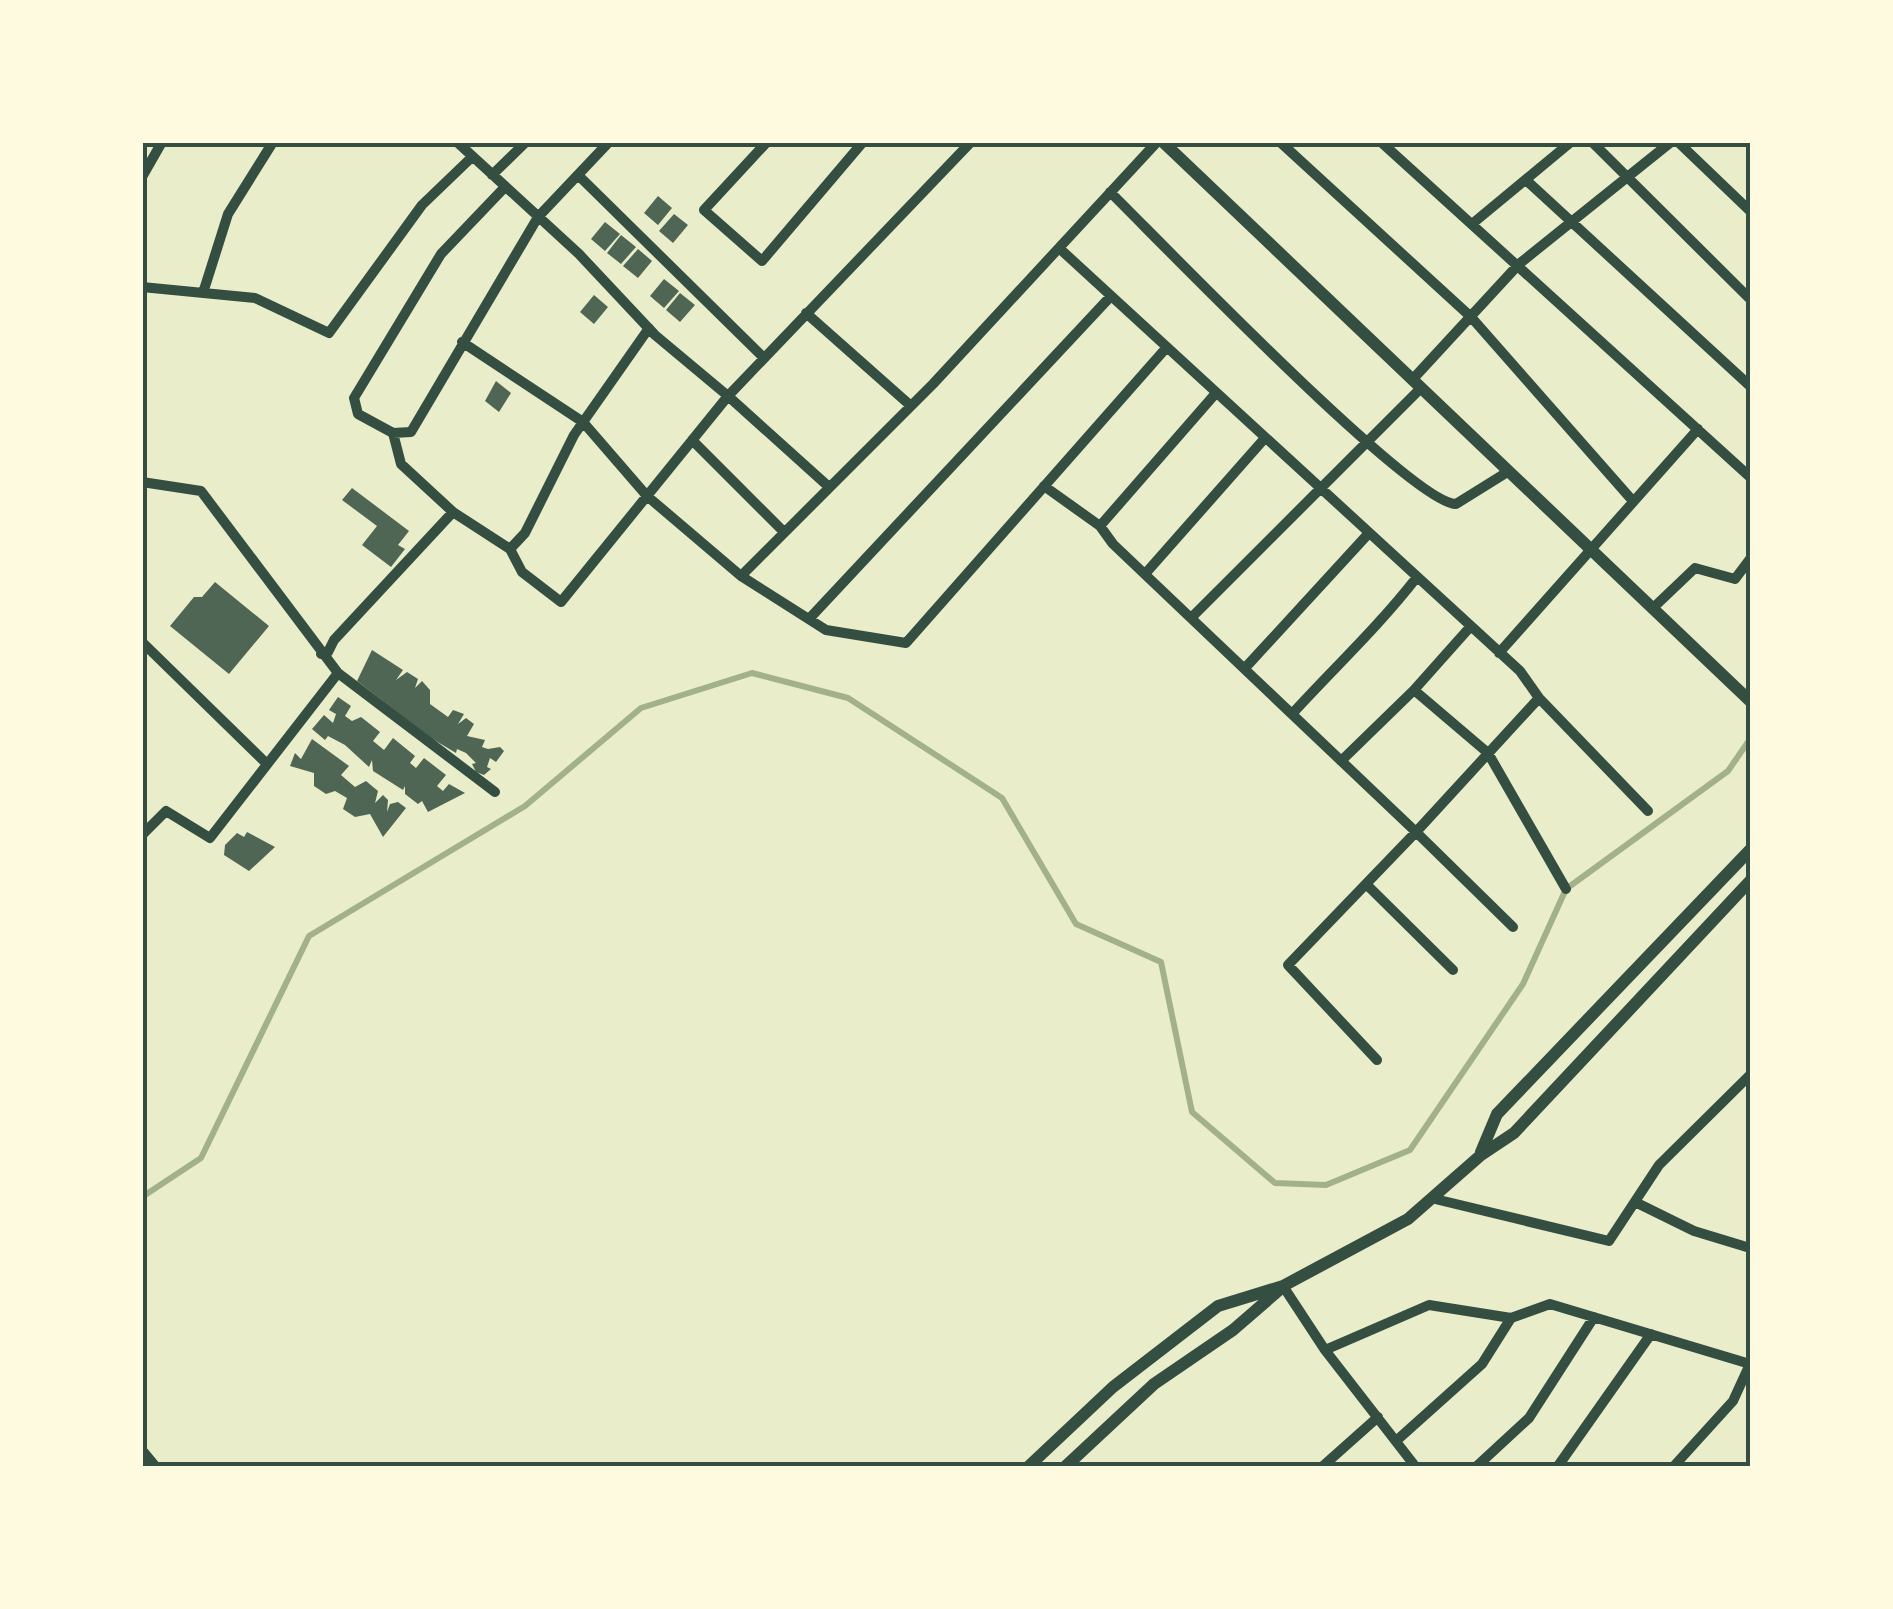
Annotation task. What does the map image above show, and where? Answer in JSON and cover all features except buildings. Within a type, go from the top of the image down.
[{"type":"highway","points":[[142,1454],[152,1466]]},
{"type":"street","points":[[142,177],[162,142]]},
{"type":"street","points":[[203,293],[228,214],[273,142]]},
{"type":"street","points":[[492,175],[526,142]]},
{"type":"street","points":[[505,187],[440,254],[354,398],[358,414],[392,432],[412,432],[538,217],[609,142]]},
{"type":"street","points":[[767,142],[704,210],[762,261],[863,142]]},
{"type":"street","points":[[392,432],[401,464],[453,512],[510,550],[522,572],[561,602],[728,396],[971,142]]},
{"type":"street","points":[[741,576],[911,406],[1160,142],[1750,700]]},
{"type":"street","points":[[1280,142],[1470,317],[1632,500]]},
{"type":"street","points":[[1381,142],[1748,471]]},
{"type":"street","points":[[1472,224],[1571,142]]},
{"type":"street","points":[[1592,142],[1750,298]]},
{"type":"street","points":[[1191,618],[1368,442],[1470,317],[1520,264],[1674,142],[1750,211]]},
{"type":"street","points":[[458,143],[650,328],[830,487]]},
{"type":"street","points":[[142,287],[255,298],[329,333],[422,206],[472,157]]},
{"type":"street","points":[[578,175],[764,358]]},
{"type":"street","points":[[1526,180],[1750,386]]},
{"type":"street","points":[[1110,192],[1368,442],[1447,504],[1456,504],[1508,471]]},
{"type":"street","points":[[1059,248],[1499,653],[1648,811]]},
{"type":"street","points":[[810,619],[886,533],[1112,296]]},
{"type":"street","points":[[806,313],[911,406]]},
{"type":"street","points":[[510,550],[524,533],[583,422],[650,328]]},
{"type":"street","points":[[462,342],[583,422],[647,496],[741,576],[826,630],[906,643],[1167,347]]},
{"type":"street","points":[[1100,526],[1216,393]]},
{"type":"street","points":[[1499,653],[1698,429]]},
{"type":"street","points":[[1145,574],[1265,438]]},
{"type":"street","points":[[692,440],[784,532]]},
{"type":"street","points":[[142,482],[201,491],[338,673],[495,792]]},
{"type":"street","points":[[1044,486],[1100,526],[1145,574],[1513,927]]},
{"type":"street","points":[[321,654],[328,652],[334,640],[453,512]]},
{"type":"street","points":[[1244,668],[1370,533]]},
{"type":"street","points":[[1653,608],[1695,568],[1735,579],[1750,559]]},
{"type":"street","points":[[1292,714],[1358,640],[1382,621],[1417,577]]},
{"type":"street","points":[[1341,761],[1414,690],[1470,626]]},
{"type":"street","points":[[142,642],[267,764]]},
{"type":"street","points":[[142,835],[166,811],[210,838],[338,673]]},
{"type":"street","points":[[1414,690],[1488,753],[1566,889]]},
{"type":"street","points":[[1378,1060],[1288,965],[1538,698]]},
{"type":"street","points":[[1480,1155],[1497,1114],[1750,850]]},
{"type":"street","points":[[1030,1466],[1112,1387],[1218,1306],[1284,1286],[1408,1220],[1435,1199],[1480,1155],[1514,1133],[1750,881]]},
{"type":"street","points":[[1366,884],[1453,970]]},
{"type":"street","points":[[1435,1199],[1609,1241],[1659,1165],[1750,1075]]},
{"type":"street","points":[[1634,1202],[1694,1231],[1750,1248]]},
{"type":"street","points":[[1284,1286],[1325,1350],[1416,1466]]},
{"type":"street","points":[[1066,1466],[1154,1384],[1233,1330],[1284,1286]]},
{"type":"street","points":[[1325,1350],[1429,1305],[1511,1318],[1550,1304],[1750,1364],[1733,1401],[1674,1466]]},
{"type":"street","points":[[1478,1466],[1530,1418],[1594,1317]]},
{"type":"street","points":[[1396,1441],[1482,1364],[1511,1318]]},
{"type":"street","points":[[1558,1466],[1651,1334]]},
{"type":"street","points":[[1324,1466],[1378,1417]]},
{"type":"waterway","points":[[142,1197],[201,1158],[309,936],[525,806],[641,708],[752,673],[848,698],[1002,798],[1076,924],[1161,962],[1192,1112],[1275,1183],[1326,1185],[1410,1150],[1523,984],[1566,889],[1728,771],[1750,739]]}]
